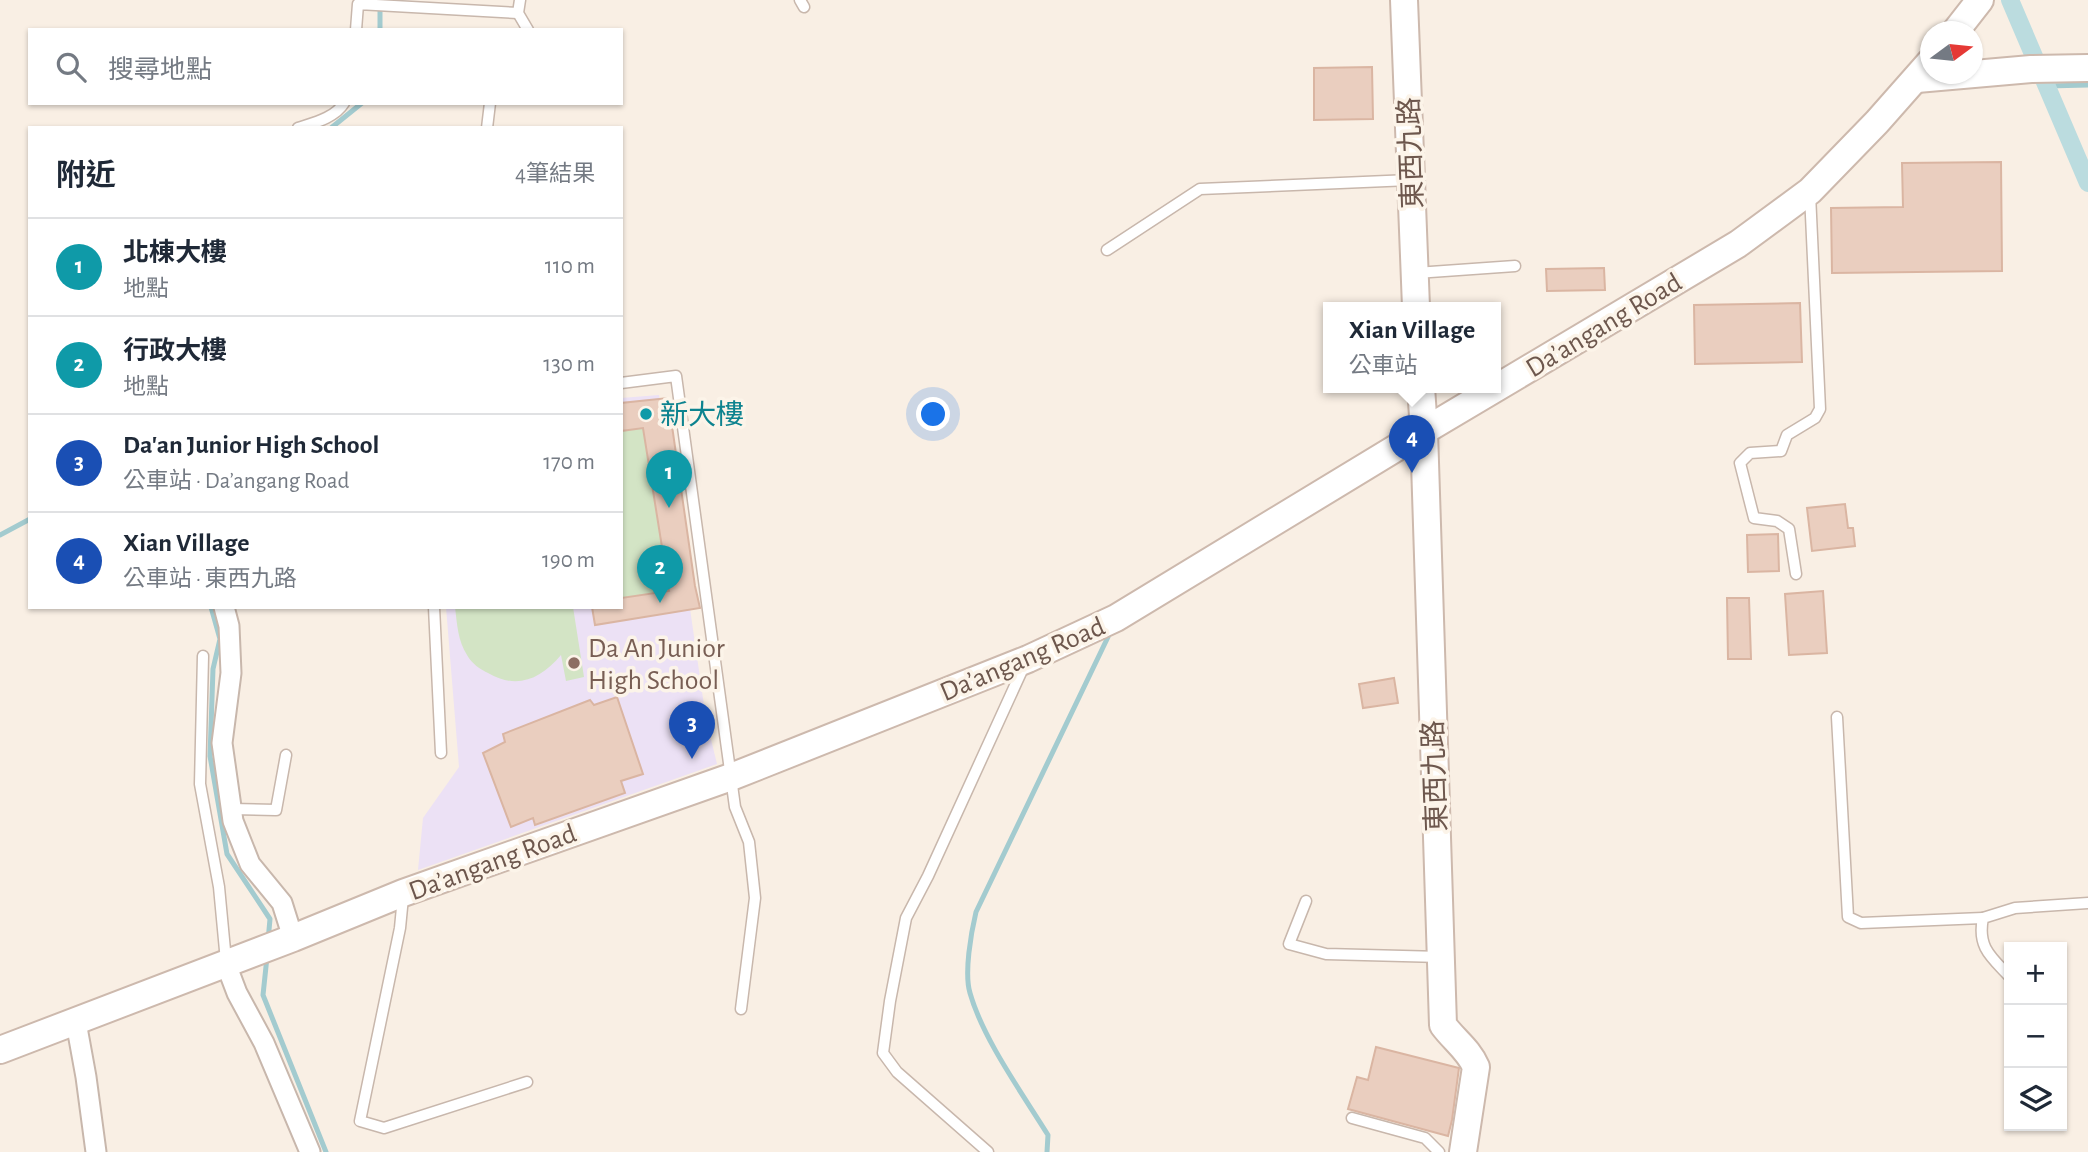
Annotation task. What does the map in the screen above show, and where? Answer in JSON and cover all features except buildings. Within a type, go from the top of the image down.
[{"type":"main road","name":"東西九路","points":[[1404,0],[1416,302]]},
{"type":"main road","points":[[1964,21],[1980,0]]},
{"type":"main road","points":[[1983,69],[2088,68]]},
{"type":"main road","name":"Da’angang Road","points":[[1501,385],[1738,244],[1810,191],[1920,74]]},
{"type":"main road","name":"東西九路","points":[[1421,393],[1443,1025],[1471,1054],[1476,1067],[1463,1152]]},
{"type":"main road","name":"Da’angang Road","points":[[0,1050],[404,893],[731,777],[1028,659],[1116,618],[1488,393]]},
{"type":"street","points":[[225,609],[229,626],[231,673],[222,743],[233,821],[250,864],[282,903],[293,938]]},
{"type":"street","points":[[226,964],[237,993],[264,1042],[310,1152]]},
{"type":"street","points":[[76,1022],[86,1077],[94,1151]]},
{"type":"lane","points":[[520,0],[518,13],[527,28]]},
{"type":"lane","points":[[356,28],[360,3],[518,13]]},
{"type":"lane","points":[[304,126],[321,120],[343,105]]},
{"type":"lane","points":[[487,126],[490,105]]},
{"type":"lane","points":[[1107,250],[1200,189],[1410,180]]},
{"type":"lane","points":[[1796,574],[1789,529],[1777,521],[1754,518],[1740,463],[1750,453],[1781,451],[1787,435],[1815,418],[1820,408],[1810,191]]},
{"type":"lane","points":[[1416,274],[1515,267]]},
{"type":"lane","points":[[623,383],[676,376],[734,807],[749,842],[755,898],[741,1009]]},
{"type":"lane","points":[[434,609],[441,753]]},
{"type":"lane","points":[[203,656],[200,784],[219,887],[226,964]]},
{"type":"lane","points":[[988,1152],[897,1072],[883,1054],[890,1000],[906,918],[1028,659]]},
{"type":"lane","points":[[1837,717],[1848,917],[1861,923],[1983,918],[2015,908],[2088,903]]},
{"type":"lane","points":[[231,809],[276,810],[286,755]]},
{"type":"lane","points":[[404,893],[400,928],[360,1121],[384,1128],[527,1082]]},
{"type":"lane","points":[[1306,901],[1289,944],[1326,954],[1441,957]]},
{"type":"lane","points":[[1983,918],[1980,934],[1987,952],[2004,971]]},
{"type":"lane","points":[[1352,1118],[1424,1138],[1439,1152]]},
{"type":"shaded area","name":"Da An Junior High School","points":[[659,395],[706,719],[717,764],[418,870],[423,818],[459,767],[446,609],[623,609],[623,398]]},
{"type":"green space","points":[[643,428],[669,591],[623,598],[623,431]]},
{"type":"green space","points":[[455,609],[573,609],[584,677],[566,681],[561,655],[537,676],[519,681],[499,678],[471,661],[458,632]]},
{"type":"waterway","points":[[380,0],[380,28]]},
{"type":"waterway","points":[[2010,0],[2088,183]]},
{"type":"waterway","points":[[2047,86],[2088,85]]},
{"type":"waterway","points":[[333,126],[360,105]]},
{"type":"waterway","points":[[0,535],[28,520]]},
{"type":"waterway","points":[[212,609],[220,639],[213,669],[210,756],[227,854],[270,919],[268,941]]},
{"type":"waterway","points":[[1047,1152],[1048,1135],[1004,1065],[976,1011],[968,985],[969,953],[976,912],[1108,637]]},
{"type":"waterway","points":[[267,957],[263,995],[326,1152]]},
{"type":"place","name":"新大樓","points":[[646,414]]},
{"type":"place","name":"Xian Village","points":[[1412,473]]},
{"type":"place","name":"北棟大樓","points":[[669,508]]},
{"type":"place","name":"行政大樓","points":[[660,603]]},
{"type":"place","name":"Da An Junior High School","points":[[574,663]]},
{"type":"place","name":"Da'an Junior High School","points":[[692,759]]}]
